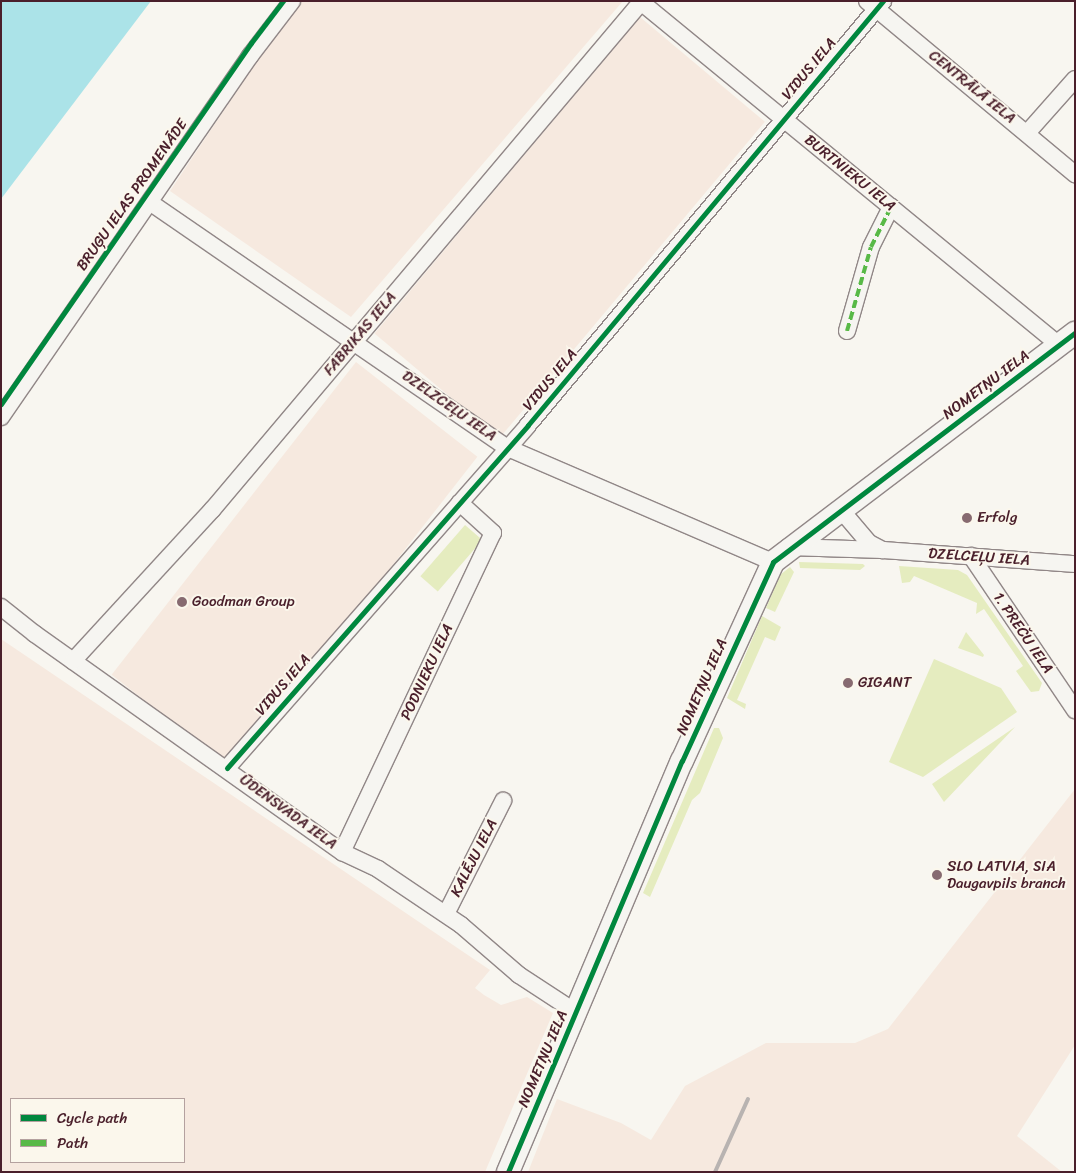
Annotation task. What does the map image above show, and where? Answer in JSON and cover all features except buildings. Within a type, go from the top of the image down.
[{"type":"street","points":[[1,417],[151,203],[250,56],[292,1]]},
{"type":"street","name":"BURTNIEKU IELA","points":[[641,2],[891,206],[1067,339]]},
{"type":"street","name":"FABRIKAS IELA","points":[[73,661],[212,510],[641,2]]},
{"type":"street","name":"VIDUS IELA","points":[[227,768],[508,448],[784,119],[876,4]]},
{"type":"street","name":"CENTRĀLĀ IELA","points":[[876,4],[1075,174]]},
{"type":"street","points":[[1028,132],[1075,79]]},
{"type":"street","name":"DZELZCEĻU IELA","points":[[151,203],[355,341],[508,448],[781,554]]},
{"type":"street","points":[[847,331],[871,247],[891,206]]},
{"type":"street","name":"NOMETŅU IELA","points":[[508,1172],[577,1013],[682,761],[781,554],[1067,339]]},
{"type":"street","name":"PODNIEKU IELA","points":[[342,852],[493,533],[460,503]]},
{"type":"street","points":[[841,510],[869,542],[883,550]]},
{"type":"street","name":"DZELCEĻU IELA","points":[[781,554],[883,550],[1075,564]]},
{"type":"street","name":"1. PREČU IELA","points":[[971,556],[1075,710]]},
{"type":"street","name":"ŪDENSVADA IELA","points":[[1,607],[73,661],[227,768],[342,852],[378,869],[446,914],[519,975],[577,1013]]},
{"type":"street","name":"KALĒJU IELA","points":[[446,914],[502,801]]},
{"type":"shaded area","points":[[297,1],[623,1],[351,317],[170,191]]},
{"type":"shaded area","points":[[640,17],[765,122],[499,438],[375,333]]},
{"type":"shaded area","points":[[356,362],[477,457],[233,770],[112,675]]},
{"type":"shaded area","points":[[1,639],[490,970],[475,988],[484,995],[501,1005],[527,997],[553,1013],[485,1172],[1,1172]]},
{"type":"shaded area","points":[[1075,789],[1075,1045],[1017,1136],[1062,1172],[528,1172],[557,1099],[621,1123],[651,1140],[685,1086],[766,1043],[855,1043],[888,1029]]},
{"type":"green space","points":[[465,525],[482,540],[438,591],[420,576]]},
{"type":"green space","points":[[799,562],[863,564],[865,566],[860,570],[800,568]]},
{"type":"green space","points":[[899,566],[958,570],[967,575],[1042,683],[1039,691],[1031,692],[1016,671],[1023,666],[984,609],[976,614],[977,603],[914,576],[910,582],[902,583]]},
{"type":"green space","points":[[790,567],[794,572],[775,612],[766,608],[780,575]]},
{"type":"green space","points":[[762,616],[781,627],[775,641],[765,637],[737,700],[746,704],[745,709],[727,698]]},
{"type":"green space","points":[[966,632],[984,655],[983,657],[958,648]]},
{"type":"green space","points":[[934,659],[1001,688],[1017,712],[923,777],[889,762]]},
{"type":"green space","points":[[1015,727],[944,802],[932,784]]},
{"type":"green space","points":[[714,728],[719,728],[723,738],[700,793],[692,800],[650,897],[643,893]]},
{"type":"water","points":[[1,1],[151,1],[1,199]]},
{"type":"railway","points":[[715,1172],[748,1099]]},
{"type":"marked path","points":[[847,331],[871,247],[891,207]]},
{"type":"cycle path","name":"BRUĢU IELAS PROMENĀDE","points":[[1,404],[251,43],[283,1]]},
{"type":"cycle path","points":[[227,768],[528,425],[883,1]]},
{"type":"cycle path","points":[[508,1172],[682,761],[773,562],[1075,333]]},
{"type":"place","name":"Erfolg","points":[[967,518]]},
{"type":"place","name":"Goodman Group","points":[[182,602]]},
{"type":"place","name":"GIGANT","points":[[848,683]]},
{"type":"place","name":"SLO LATVIA, SIA Daugavpils branch","points":[[937,875]]}]
